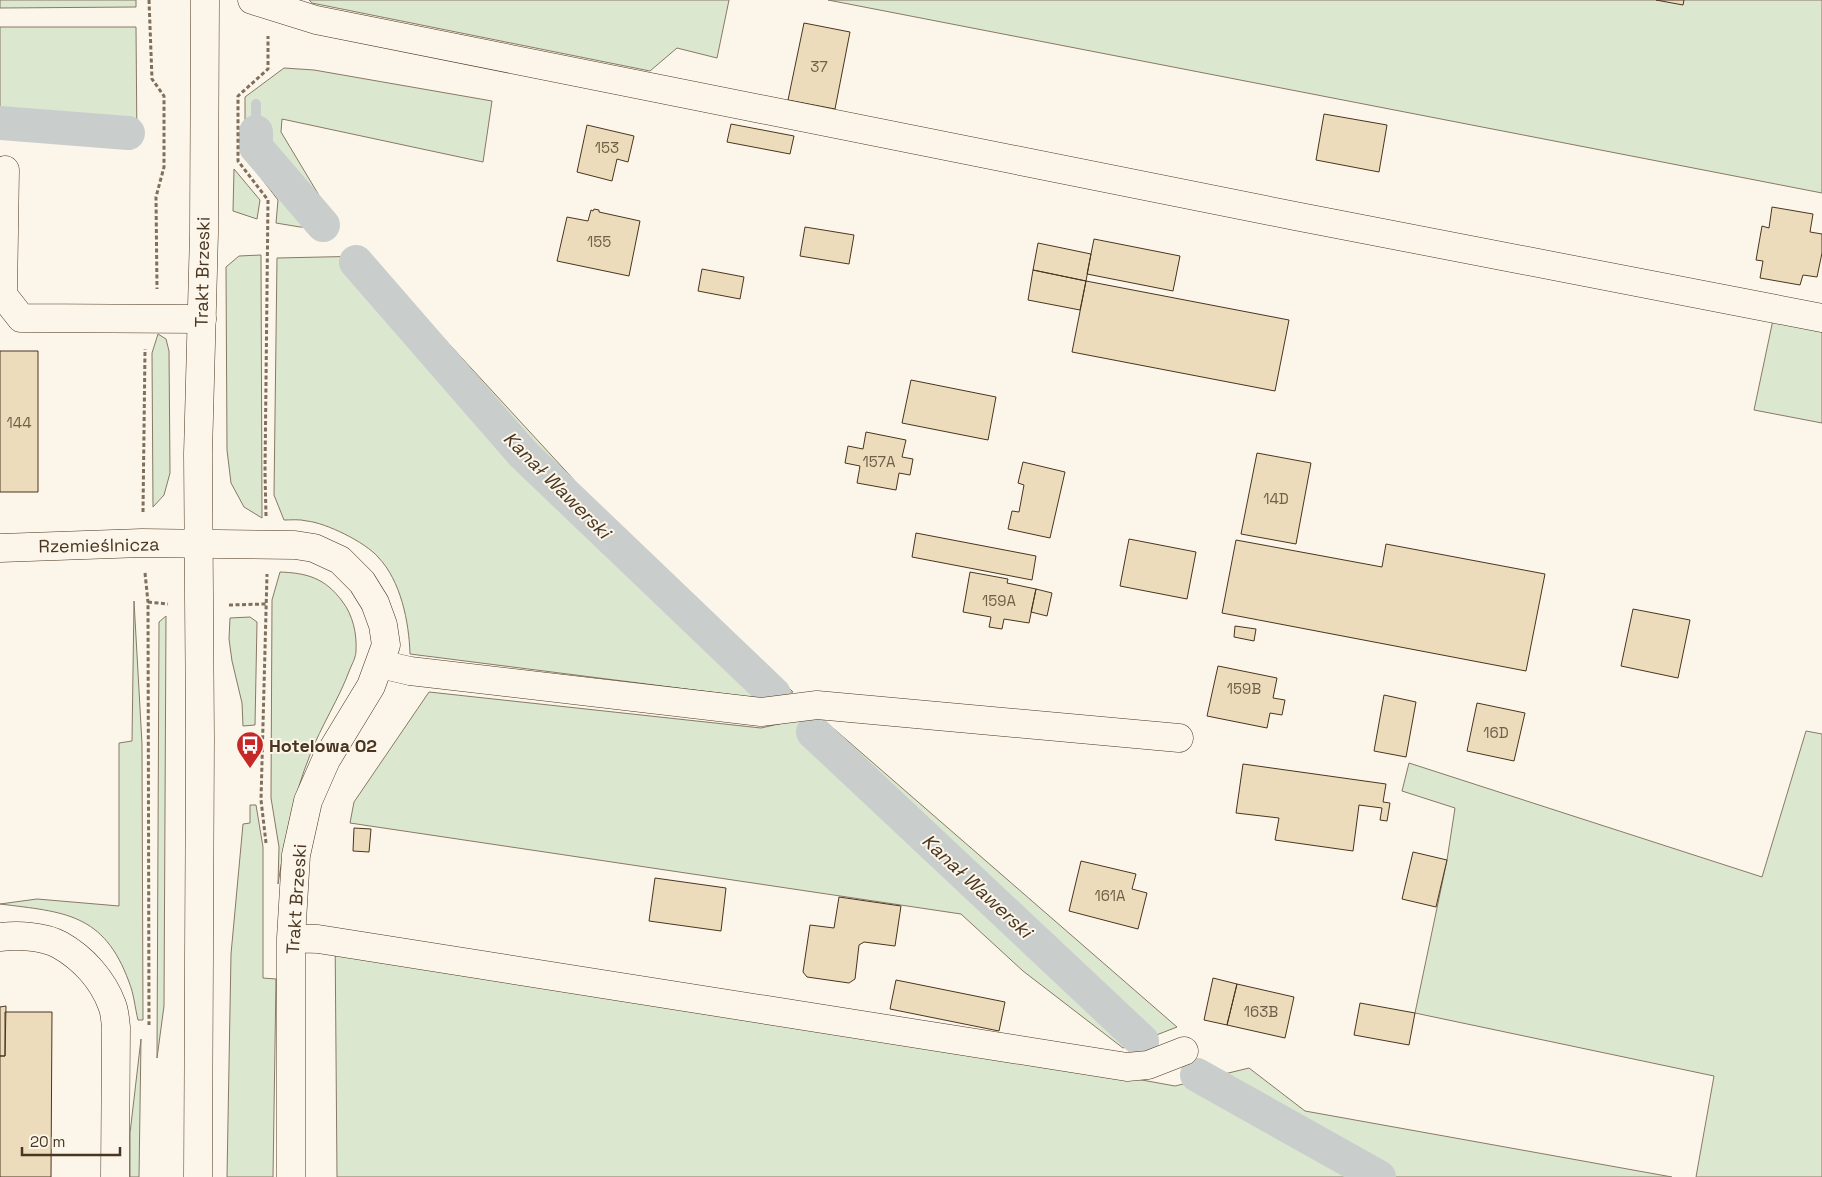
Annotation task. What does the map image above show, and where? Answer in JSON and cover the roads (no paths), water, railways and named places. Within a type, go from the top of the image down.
[{"type":"street","name":"Trakt Brzeski","points":[[198,1177],[200,748],[198,543],[204,233],[205,0]]},
{"type":"street","points":[[260,3],[336,24],[1295,216],[1822,318]]},
{"type":"street","points":[[5,170],[3,295],[21,318],[202,319]]},
{"type":"street","name":"Trakt Brzeski","points":[[198,543],[295,545],[314,548],[340,560],[362,582],[375,603],[383,625],[386,645],[371,686],[326,760],[308,801],[296,855],[291,938],[291,1177]]},
{"type":"street","name":"Rzemieślnicza","points":[[0,548],[198,543]]},
{"type":"street","points":[[380,664],[410,671],[761,712],[816,704],[1179,738]]},
{"type":"street","points":[[0,937],[23,936],[59,944],[93,972],[104,986],[113,1006],[116,1027],[115,1177]]},
{"type":"street","points":[[291,938],[318,939],[1128,1068],[1148,1065],[1184,1051]]},
{"type":"waterway","points":[[256,104],[256,132]]},
{"type":"waterway","name":"Kanał Wawerski","points":[[0,123],[128,133]]},
{"type":"waterway","name":"Kanał Wawerski","points":[[256,132],[256,147],[323,225]]},
{"type":"waterway","name":"Kanał Wawerski","points":[[356,262],[523,454],[774,694]]},
{"type":"waterway","name":"Kanał Wawerski","points":[[813,732],[1142,1041]]},
{"type":"waterway","name":"Kanał Wawerski","points":[[1197,1075],[1379,1177]]},
{"type":"place","name":"Hotelowa 02","points":[[250,769]]}]
